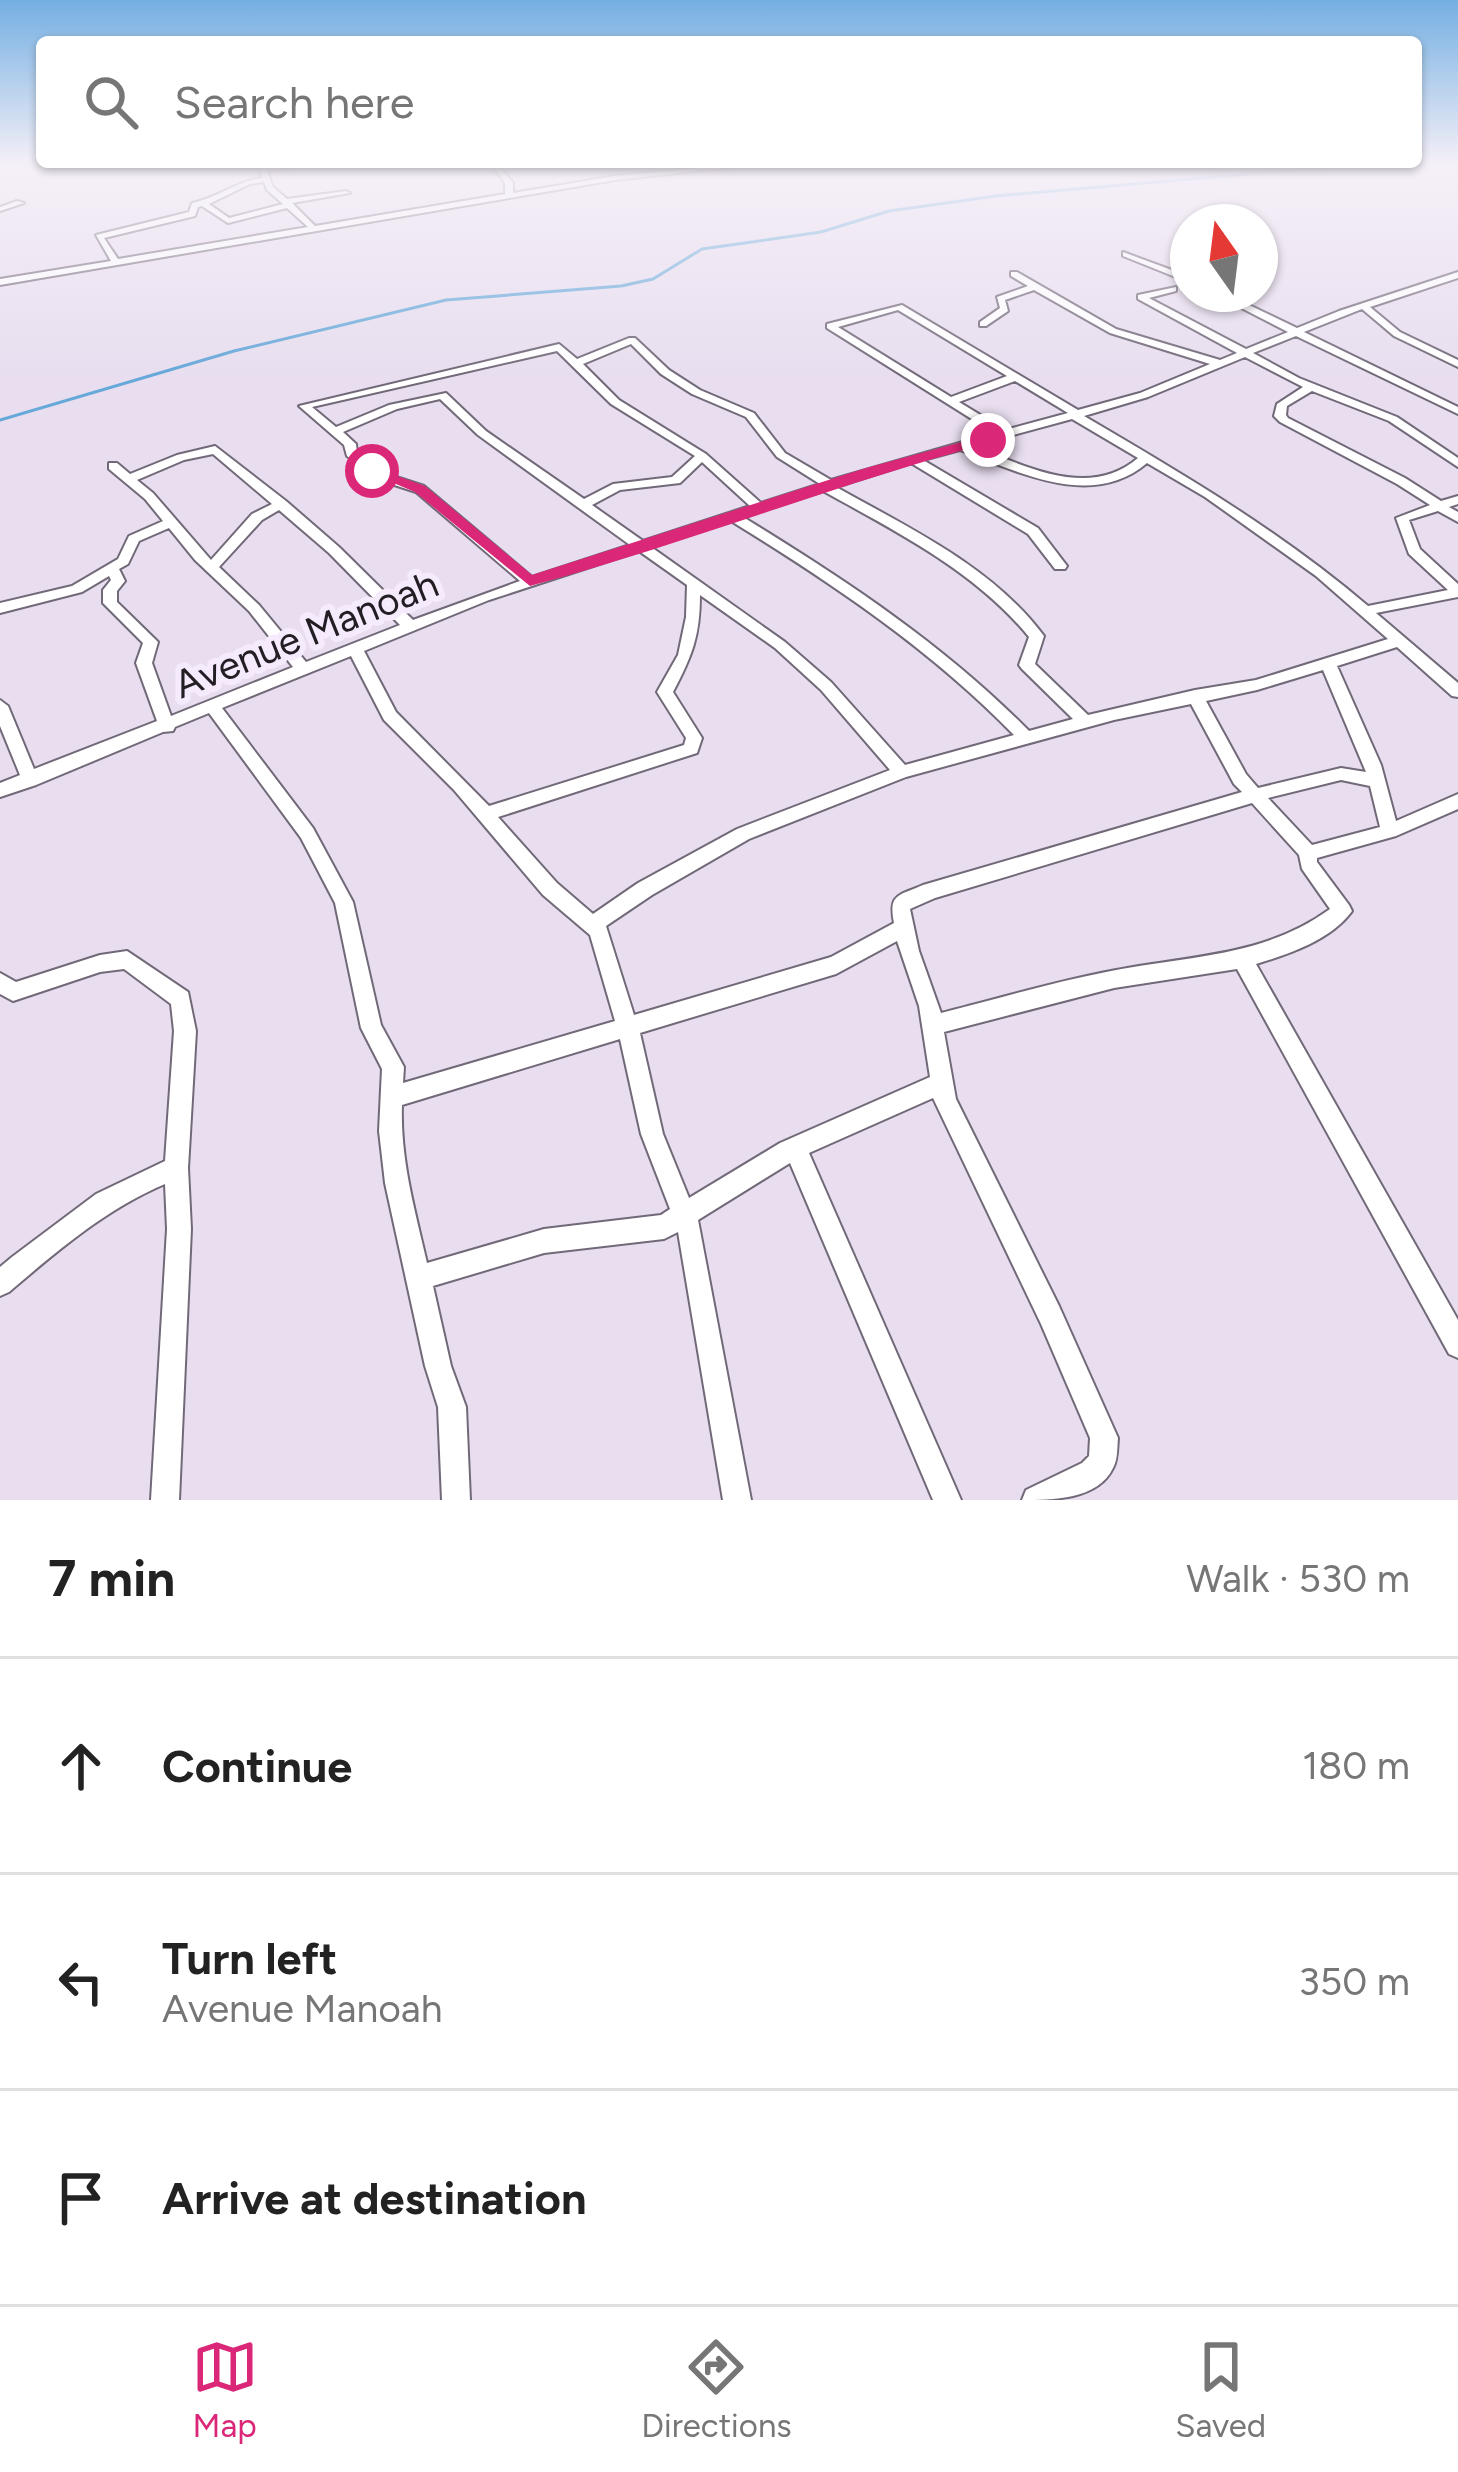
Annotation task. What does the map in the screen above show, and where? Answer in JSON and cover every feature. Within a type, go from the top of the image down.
[{"type":"street","points":[[111,234],[99,237],[115,261]]},
{"type":"street","points":[[0,282],[115,261],[173,237],[215,234]]},
{"type":"street","points":[[1126,254],[1170,272]]},
{"type":"street","points":[[1013,274],[1119,333],[1223,364]]},
{"type":"street","name":"Avenue Manoah","points":[[0,790],[530,581],[914,460],[1077,416],[1458,274]]},
{"type":"street","points":[[983,324],[1005,309],[1000,299],[1033,287]]},
{"type":"street","points":[[1170,291],[1142,297],[1311,387],[1393,419],[1458,463]]},
{"type":"street","points":[[1005,435],[879,359],[830,323],[899,307],[1018,376],[1259,529],[1365,611],[1458,692]]},
{"type":"street","points":[[1366,307],[1397,334],[1458,364]]},
{"type":"street","points":[[1258,312],[1458,412]]},
{"type":"street","points":[[575,364],[632,340],[665,372],[696,392],[750,415],[781,454],[935,550],[1007,602],[1037,636],[1027,665],[1085,722]]},
{"type":"street","points":[[530,581],[420,489],[372,471],[351,454],[350,444],[304,406],[561,348],[615,402],[702,456],[760,509]]},
{"type":"street","points":[[952,400],[1018,376]]},
{"type":"street","points":[[1311,387],[1282,404],[1279,411],[1284,421],[1401,481],[1458,518]]},
{"type":"street","points":[[333,432],[393,407],[442,395],[482,433],[780,645],[814,674],[902,772]]},
{"type":"street","points":[[963,446],[1085,485],[1135,471],[1147,457]]},
{"type":"street","points":[[128,479],[181,457],[215,450],[282,504],[410,626]]},
{"type":"street","points":[[584,504],[616,487],[676,480],[702,456]]},
{"type":"street","points":[[914,460],[1033,531],[1060,566]]},
{"type":"street","points":[[113,466],[254,608],[303,668]]},
{"type":"street","points":[[1458,500],[1405,516],[1402,526],[1414,551],[1458,592]]},
{"type":"street","points":[[211,568],[257,517],[282,504]]},
{"type":"street","points":[[736,518],[880,610],[994,704],[1025,737]]},
{"type":"street","points":[[0,608],[63,594],[124,559],[134,539],[170,523]]},
{"type":"street","points":[[111,567],[118,581],[110,590],[110,603],[152,645],[144,663],[166,727]]},
{"type":"street","points":[[484,815],[691,749],[694,738],[665,692],[685,655],[693,586]]},
{"type":"street","points":[[1365,611],[1458,592]]},
{"type":"street","points":[[594,924],[743,834],[902,772],[1085,722],[1257,685],[1400,641]]},
{"type":"street","points":[[356,647],[390,716],[550,889],[594,924],[628,1028],[652,1134],[690,1229],[737,1500]]},
{"type":"street","points":[[1328,663],[1379,781],[1390,831]]},
{"type":"street","points":[[933,1025],[1110,980],[1244,962],[1267,955],[1342,910],[1307,864],[1308,854],[1253,795],[1195,696]]},
{"type":"street","points":[[0,706],[30,780]]},
{"type":"street","points":[[214,708],[307,833],[337,887],[371,1028],[393,1067],[397,1183],[452,1407],[456,1500]]},
{"type":"street","points":[[1036,1500],[1092,1473],[1102,1462],[1104,1438],[938,1084],[933,1025],[902,928],[900,905],[912,897],[1253,795],[1329,776],[1379,781]]},
{"type":"street","points":[[1308,854],[1390,831],[1458,801]]},
{"type":"street","points":[[392,1097],[853,958],[902,928]]},
{"type":"street","points":[[0,982],[13,992],[29,990],[118,959],[148,972],[160,988],[177,992],[185,1030],[165,1500]]},
{"type":"street","points":[[1244,962],[1458,1345]]},
{"type":"street","points":[[418,1278],[583,1233],[664,1228],[795,1148],[938,1084]]},
{"type":"street","points":[[795,1148],[947,1500]]},
{"type":"street","points":[[0,1283],[90,1210],[176,1168]]},
{"type":"waterway","points":[[0,420],[234,351],[446,300],[621,286],[653,279],[702,249],[807,234]]},
{"type":"route","points":[[372,471],[420,489],[530,581],[722,523],[871,471],[988,440]]}]
